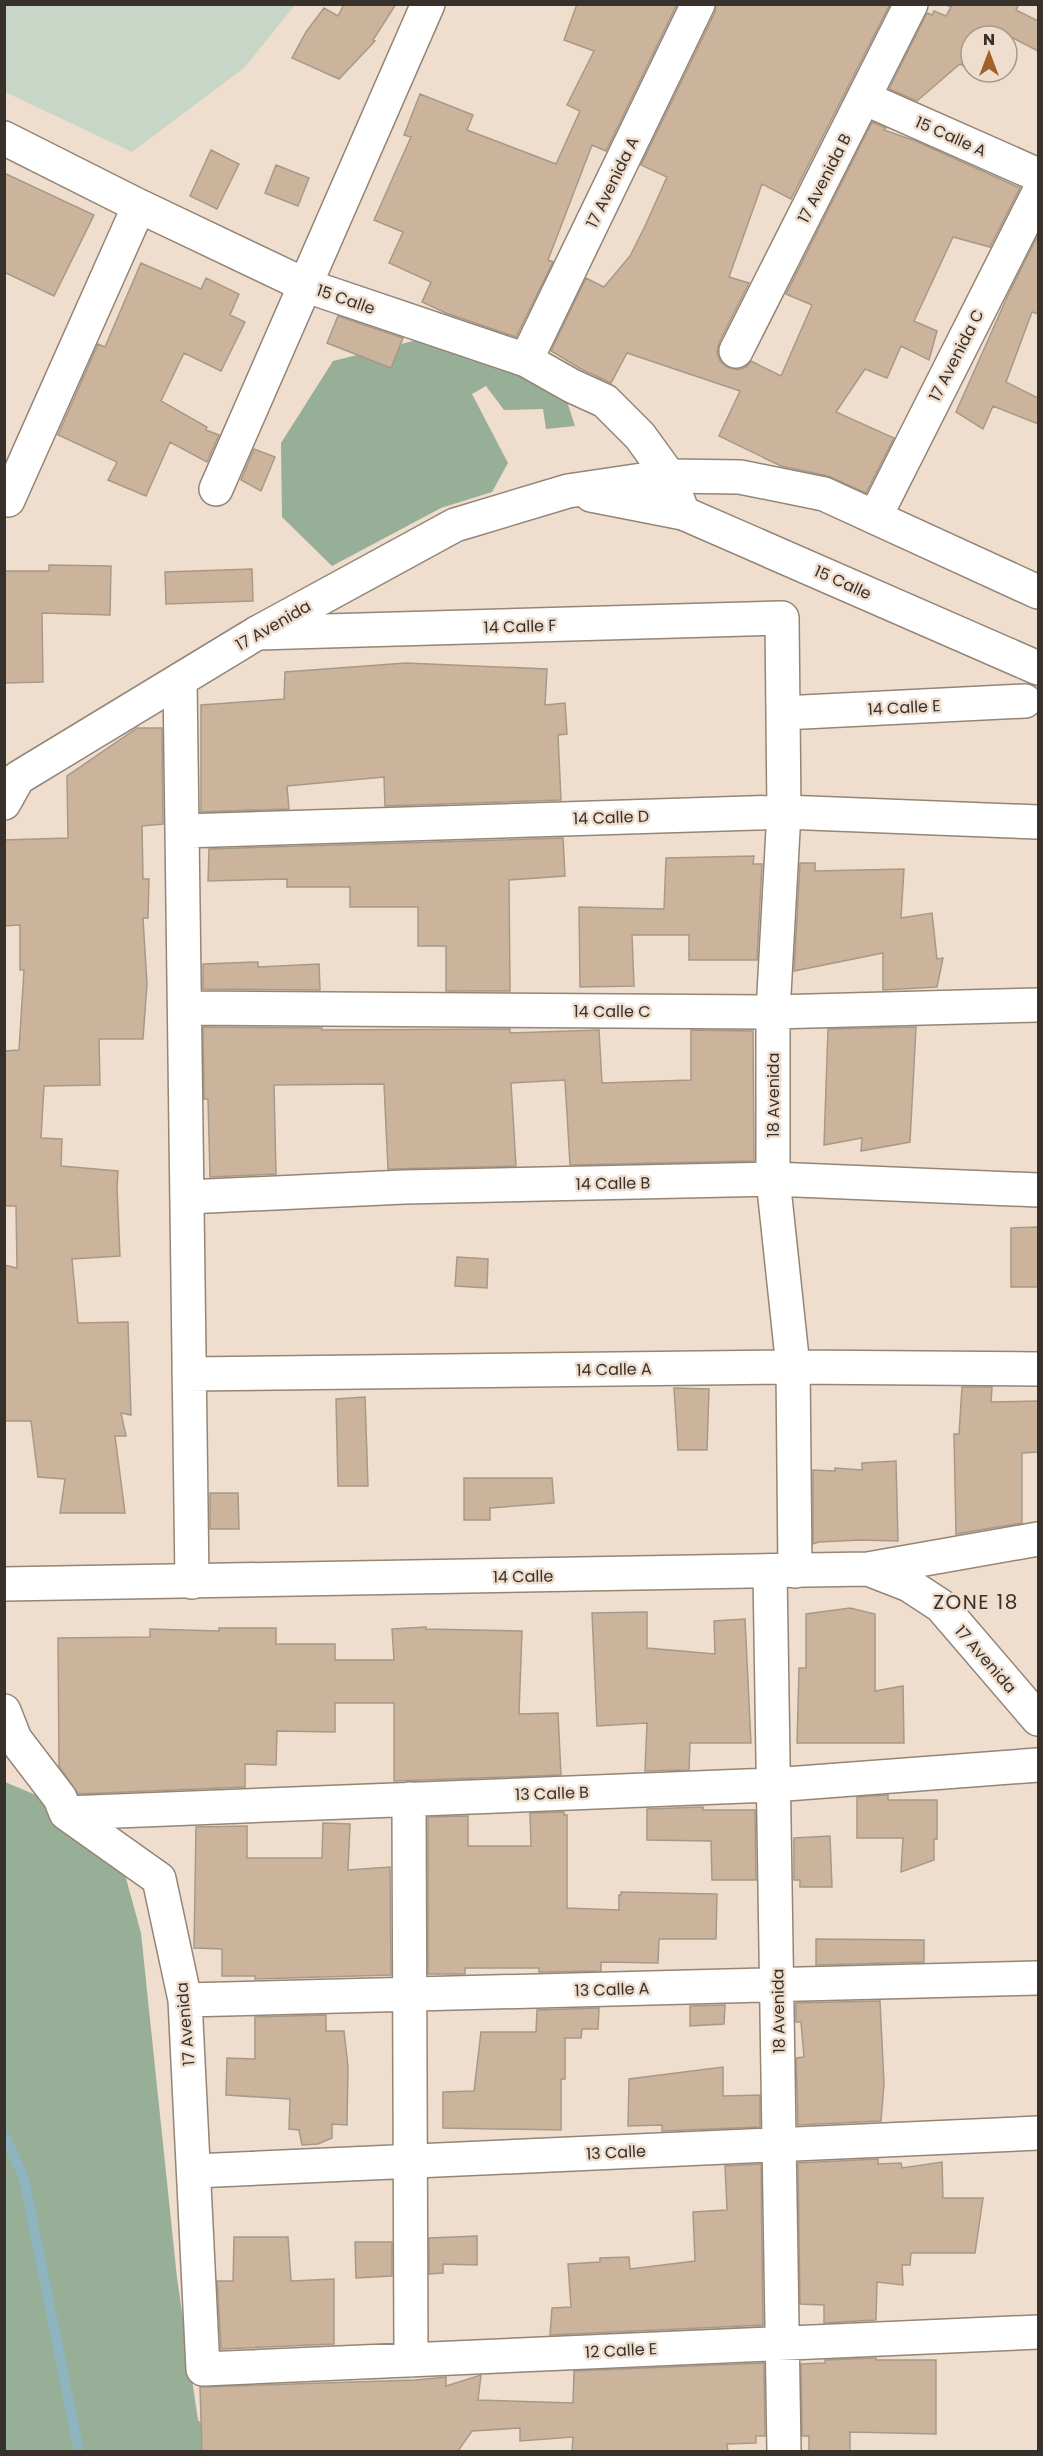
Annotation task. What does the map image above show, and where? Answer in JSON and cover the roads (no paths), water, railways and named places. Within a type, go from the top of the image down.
[{"type":"street","points":[[216,489],[307,286],[428,4]]},
{"type":"street","name":"17 Avenida A","points":[[526,360],[698,4]]},
{"type":"street","name":"17 Avenida B","points":[[736,351],[911,4]]},
{"type":"street","name":"15 Calle A","points":[[864,98],[1038,175]]},
{"type":"street","name":"15 Calle","points":[[4,138],[307,286],[526,360],[572,386],[605,401],[640,436],[669,476],[683,513],[1038,668]]},
{"type":"street","name":"17 Avenida C","points":[[875,517],[1038,194]]},
{"type":"street","points":[[8,500],[140,206]]},
{"type":"street","points":[[669,476],[751,479],[824,494],[1038,592]]},
{"type":"street","name":"17 Avenida","points":[[9,783],[257,633],[455,525],[568,491],[669,476]]},
{"type":"street","name":"17 Avenida","points":[[568,491],[683,513]]},
{"type":"street","name":"14 Calle F","points":[[257,633],[782,618]]},
{"type":"street","name":"18 Avenida","points":[[782,618],[784,812],[773,1012],[773,1179],[793,1367],[773,1785],[784,2451]]},
{"type":"street","points":[[180,680],[192,1582]]},
{"type":"street","name":"14 Calle E","points":[[783,713],[1025,701]]},
{"type":"street","name":"14 Calle D","points":[[183,831],[784,812],[1038,822]]},
{"type":"street","name":"14 Calle C","points":[[185,1008],[773,1012],[1038,1005]]},
{"type":"street","name":"14 Calle B","points":[[187,1197],[404,1187],[773,1179],[1038,1190]]},
{"type":"street","name":"14 Calle A","points":[[189,1374],[793,1367],[1038,1369]]},
{"type":"street","name":"14 Calle","points":[[4,1584],[868,1569],[1038,1539]]},
{"type":"street","name":"17 Avenida","points":[[868,1569],[909,1585],[940,1606],[1038,1719]]},
{"type":"street","name":"17 Avenida","points":[[4,1711],[15,1739],[60,1798],[66,1813],[159,1879],[185,2000],[203,2369]]},
{"type":"street","name":"13 Calle B","points":[[66,1813],[773,1785],[1038,1765]]},
{"type":"street","points":[[408,1799],[411,2360]]},
{"type":"street","name":"13 Calle A","points":[[185,2000],[1038,1978]]},
{"type":"street","name":"13 Calle","points":[[194,2171],[1038,2133]]},
{"type":"street","name":"12 Calle E","points":[[203,2369],[1038,2332]]},
{"type":"waterway","points":[[4,2134],[24,2178],[79,2452]]},
{"type":"district","name":"ZONE 18","points":[[976,1602]]}]
